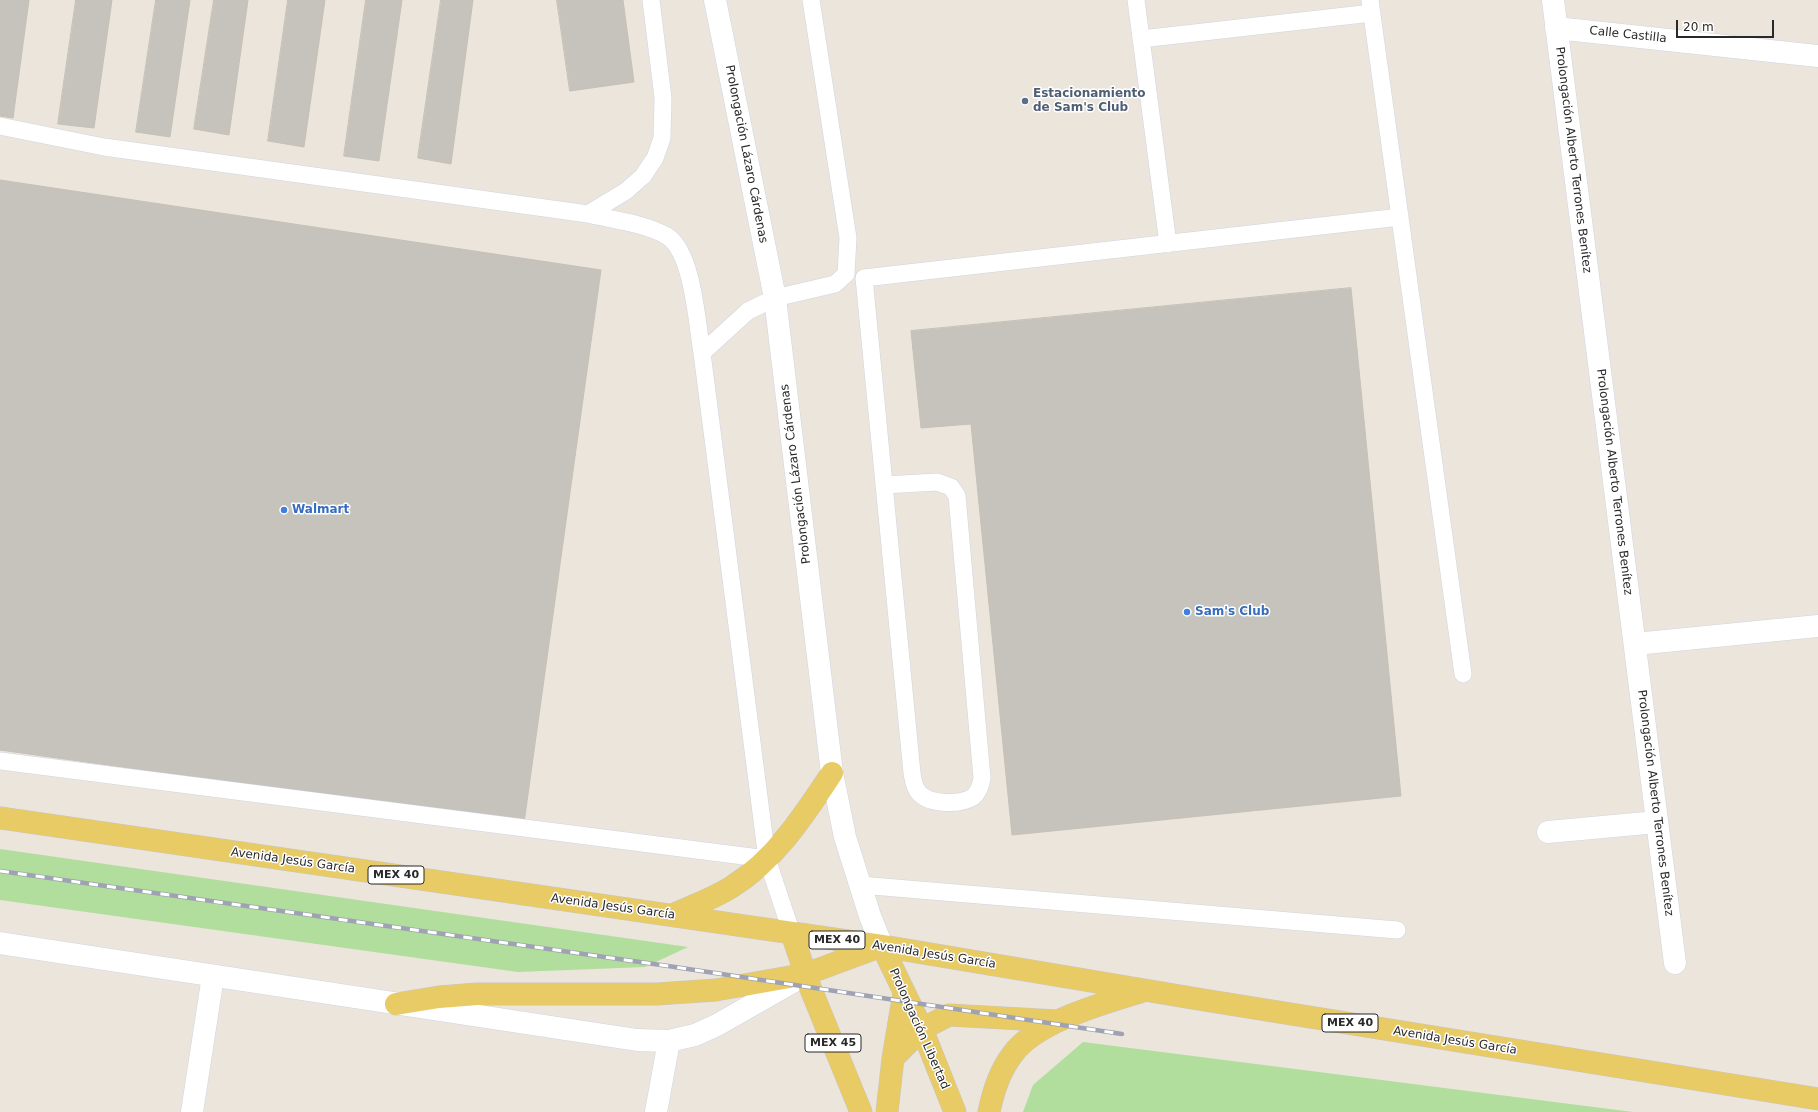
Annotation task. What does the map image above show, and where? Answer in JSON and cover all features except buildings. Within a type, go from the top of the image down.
[{"type":"main road","points":[[672,915],[733,886],[767,859],[791,831],[832,773]]},
{"type":"main road","name":"Avenida Jesús García","points":[[0,818],[882,946],[1818,1099]]},
{"type":"main road","name":"MEX 45","points":[[792,934],[806,974],[861,1112]]},
{"type":"main road","points":[[396,1004],[438,997],[476,994],[657,994],[716,990],[806,974],[882,946]]},
{"type":"main road","name":"Prolongación Libertad","points":[[882,946],[922,1028],[955,1112]]},
{"type":"main road","points":[[990,1112],[998,1081],[1012,1055],[1031,1036],[1059,1021],[1090,1008],[1148,990]]},
{"type":"main road","points":[[887,1112],[893,1058],[904,993]]},
{"type":"main road","points":[[893,1058],[922,1028],[949,1015],[1059,1021]]},
{"type":"street","name":"Prolongación Lázaro Cárdenas","points":[[715,0],[775,298],[832,773],[845,837],[860,885],[882,946]]},
{"type":"street","name":"Prolongación Alberto Terrones Benítez","points":[[1553,0],[1675,963]]},
{"type":"street","name":"Calle Castilla","points":[[1556,28],[1818,56]]},
{"type":"street","points":[[1634,644],[1818,626]]},
{"type":"street","points":[[1548,832],[1657,822]]},
{"type":"street","points":[[0,943],[637,1040],[669,1041],[695,1035],[717,1025],[806,974]]},
{"type":"street","points":[[192,1112],[213,976]]},
{"type":"street","points":[[656,1112],[669,1041]]},
{"type":"lane","points":[[588,214],[626,191],[643,176],[654,158],[662,138],[663,98],[651,0]]},
{"type":"lane","points":[[702,353],[748,311],[775,298],[835,284],[846,274],[848,238],[811,0]]},
{"type":"lane","points":[[1136,0],[1168,244]]},
{"type":"lane","points":[[1141,39],[1371,6],[1463,674]]},
{"type":"lane","points":[[0,126],[104,147],[588,214],[656,231],[668,237],[678,247],[689,273],[702,353],[767,859],[792,934]]},
{"type":"lane","points":[[884,485],[937,482],[951,486],[958,496],[982,778],[980,788],[973,796],[965,800],[940,803],[928,801],[918,793],[914,784],[884,485],[864,278],[1400,217]]},
{"type":"lane","points":[[0,761],[767,859]]},
{"type":"lane","points":[[860,885],[1397,930]]},
{"type":"green space","points":[[0,849],[688,947],[645,967],[518,972],[0,900]]},
{"type":"green space","points":[[1083,1042],[1633,1112],[1023,1112],[1033,1085]]},
{"type":"railway","points":[[0,871],[668,966],[1122,1034]]},
{"type":"place","name":"Estacionamiento de Sam's Club","points":[[1025,101]]},
{"type":"place","name":"Walmart","points":[[284,510]]},
{"type":"place","name":"Sam's Club","points":[[1187,612]]}]
